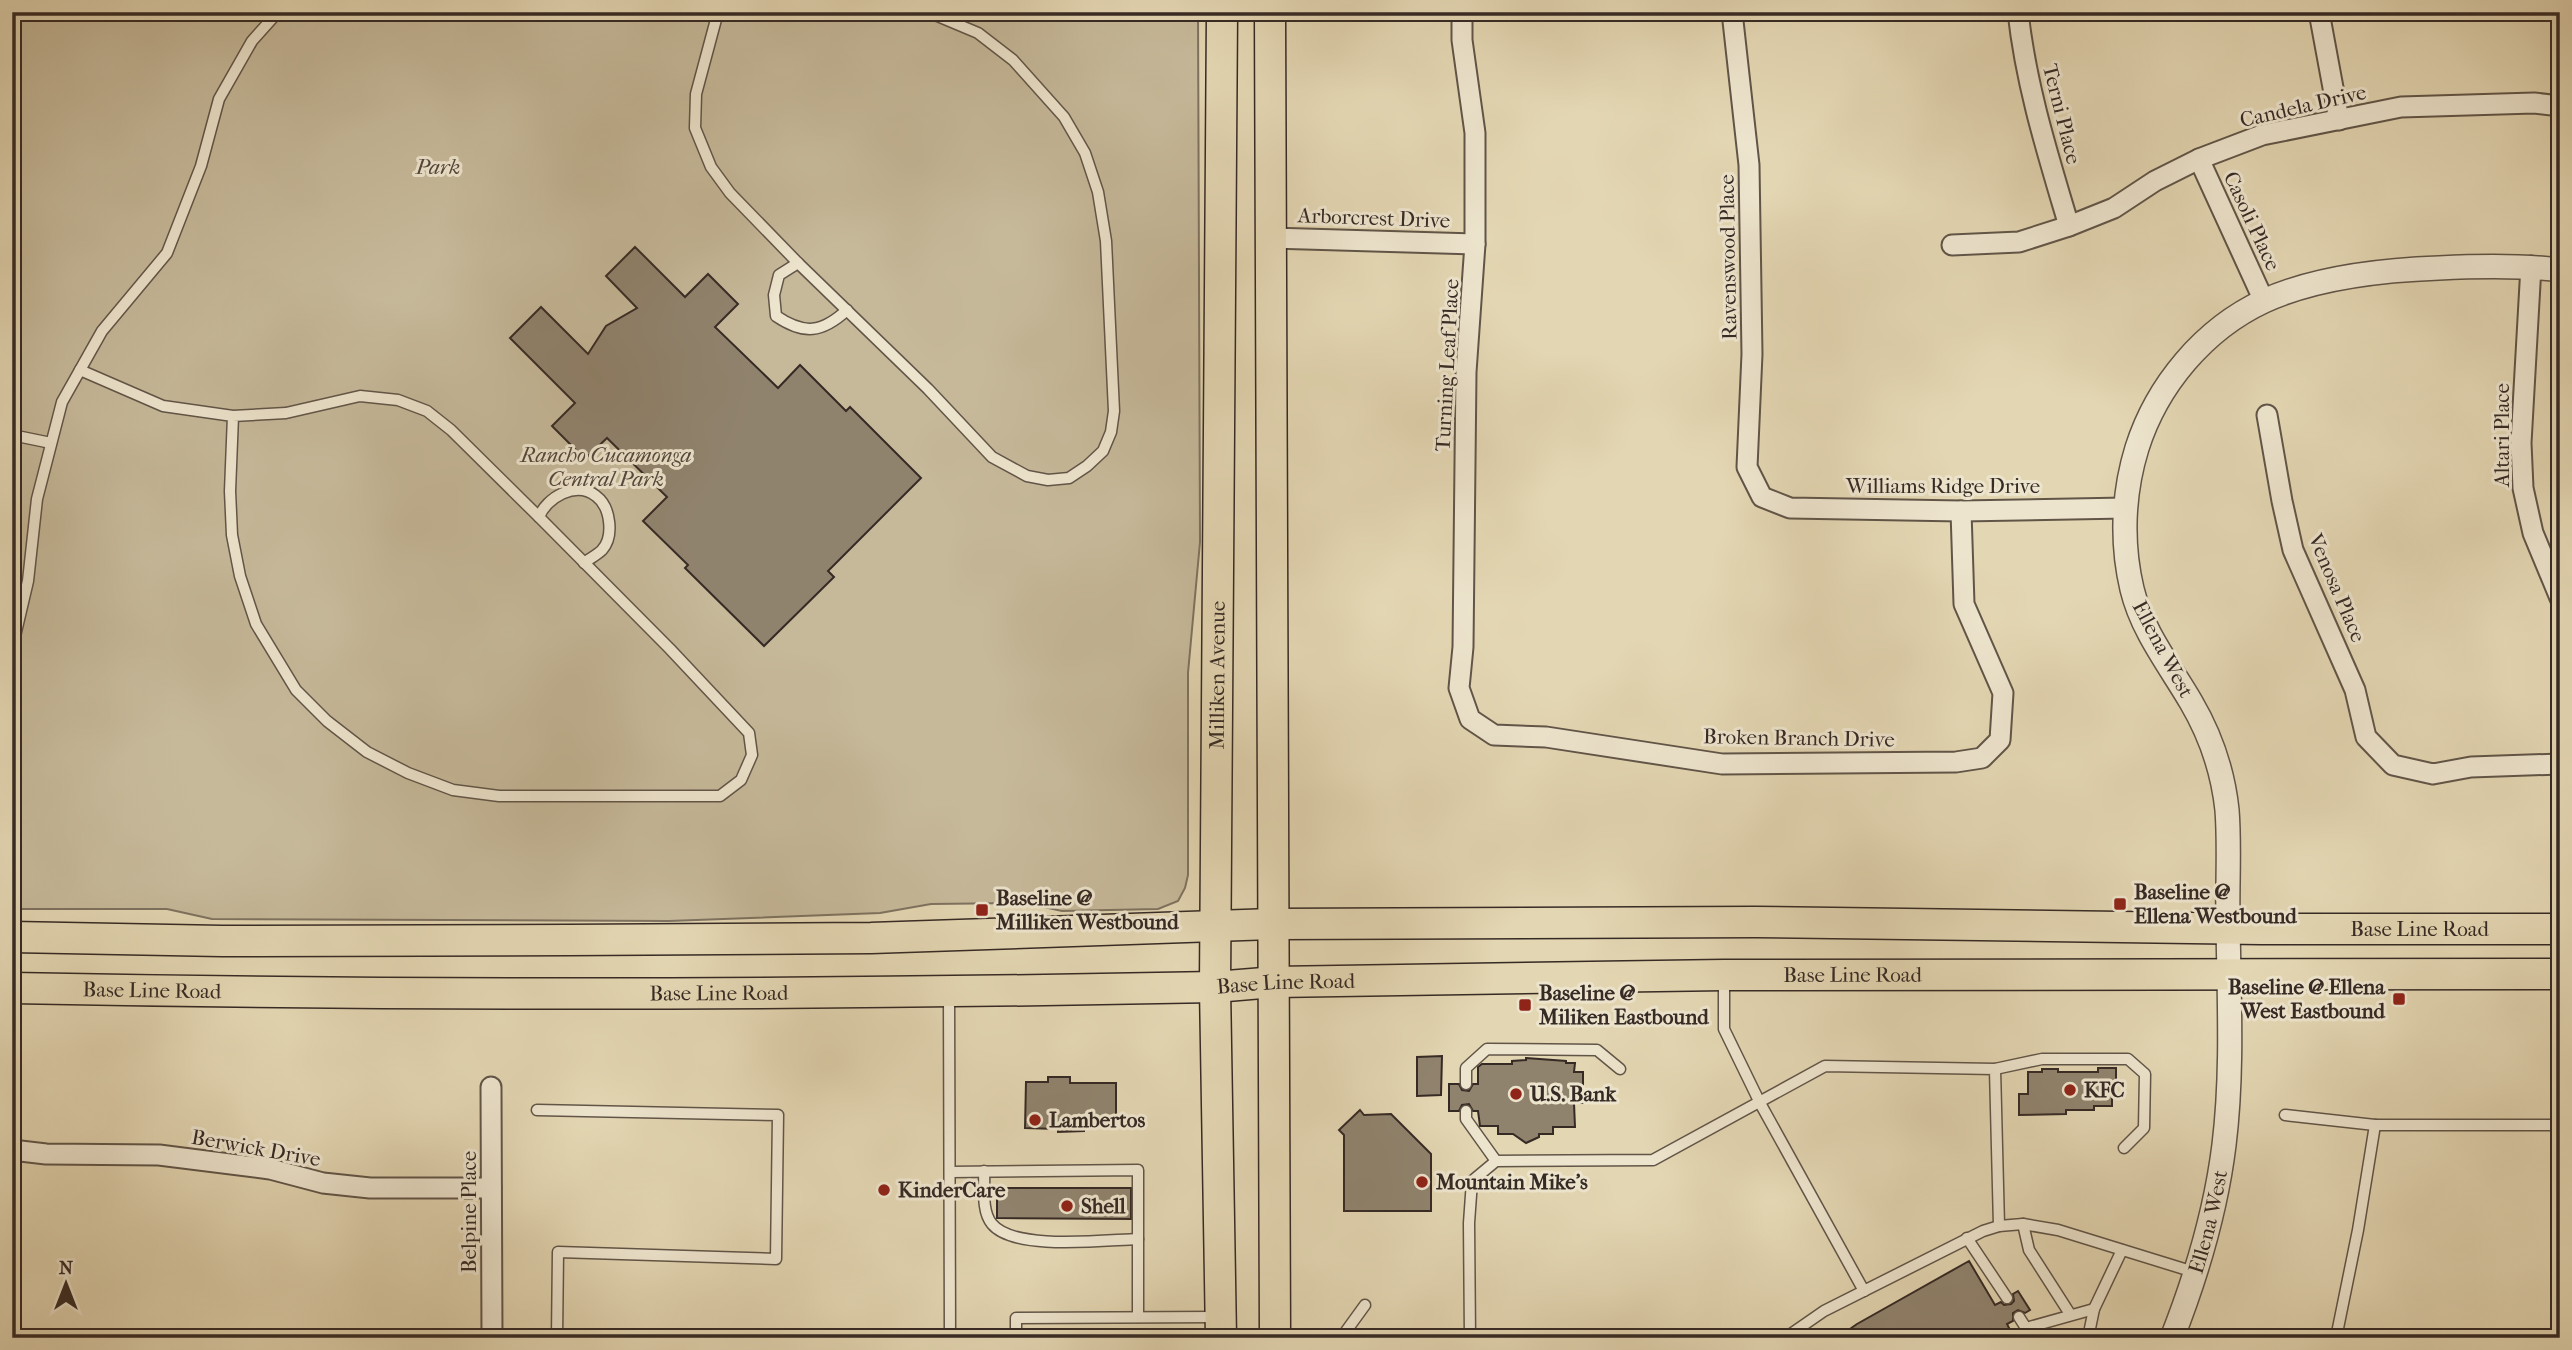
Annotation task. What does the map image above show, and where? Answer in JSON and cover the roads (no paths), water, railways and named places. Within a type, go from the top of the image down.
[{"type":"main road","name":"Milliken Avenue","points":[[1220,1327],[1215,987],[1222,12]]},
{"type":"main road","points":[[1270,12],[1275,1338]]},
{"type":"main road","name":"Base Line Road","points":[[12,937],[222,941],[872,938],[1216,925],[1755,922],[2560,929]]},
{"type":"main road","name":"Base Line Road","points":[[12,988],[267,993],[804,993],[1724,975],[2560,974]]},
{"type":"street","name":"Turning Leaf Place","points":[[1462,12],[1462,40],[1475,132],[1475,244],[1466,372],[1463,647],[1459,688],[1470,719]]},
{"type":"street","name":"Ravenswood Place","points":[[1732,12],[1749,165],[1752,354],[1747,467],[1762,498]]},
{"type":"street","name":"Terni Place","points":[[2018,12],[2021,46],[2034,111],[2069,226]]},
{"type":"street","points":[[2319,12],[2339,120]]},
{"type":"street","name":"Candela Drive","points":[[1952,245],[2019,242],[2069,226],[2114,208],[2155,181],[2199,159],[2262,135],[2414,106],[2534,103],[2560,106]]},
{"type":"street","name":"Casoli Place","points":[[2199,159],[2264,301]]},
{"type":"street","name":"Arborcrest Drive","points":[[1271,238],[1475,244]]},
{"type":"street","name":"Ellena West","points":[[2172,1338],[2214,1203],[2224,1144],[2231,1010],[2227,812],[2220,768],[2207,733],[2146,625],[2132,591],[2127,559],[2125,508],[2129,473],[2142,434],[2158,400],[2184,362],[2208,339],[2264,301],[2329,282],[2385,271],[2469,266],[2532,266],[2560,270]]},
{"type":"street","name":"Altari Place","points":[[2532,266],[2521,443],[2523,488],[2533,533],[2560,598]]},
{"type":"street","name":"Venosa Place","points":[[2267,415],[2293,550],[2355,690],[2366,737],[2393,765],[2433,774],[2471,767],[2560,764]]},
{"type":"street","name":"Williams Ridge Drive","points":[[1762,498],[1790,508],[1961,511],[2125,508]]},
{"type":"street","name":"Broken Branch Drive","points":[[1470,719],[1494,735],[1546,737],[1722,764],[1956,762],[1982,758],[2000,740],[2003,693],[1964,604],[1961,511]]},
{"type":"street","name":"Belpine Place","points":[[491,1087],[492,1338]]},
{"type":"street","name":"Berwick Drive","points":[[12,1150],[46,1154],[159,1155],[270,1168],[323,1183],[370,1188],[492,1188]]},
{"type":"lane","points":[[12,649],[28,581],[37,499],[62,402],[102,331],[167,253],[201,166],[219,99],[252,41],[278,12]]},
{"type":"lane","points":[[718,12],[696,94],[695,128],[711,167],[730,193],[928,389],[992,457],[1027,477],[1048,480],[1069,478],[1103,451],[1111,432],[1115,411],[1106,248],[1098,192],[1085,153],[1064,117],[1013,60],[978,33],[928,12]]},
{"type":"lane","points":[[798,263],[779,275],[774,295],[776,316],[792,327],[816,328],[831,325],[846,310]]},
{"type":"lane","points":[[80,370],[163,405],[233,415],[286,413],[360,396],[398,400],[427,411],[452,430],[749,733],[752,755],[741,780],[720,796],[585,798],[487,794],[453,790],[408,773],[367,752],[327,721],[296,690],[256,624],[240,576],[232,535],[230,491],[233,415]]},
{"type":"lane","points":[[12,435],[51,443]]},
{"type":"lane","points":[[539,517],[544,505],[564,492],[580,490],[596,496],[607,511],[610,530],[603,549],[584,563]]},
{"type":"lane","points":[[1724,975],[1724,1029],[1760,1103],[1864,1291]]},
{"type":"lane","points":[[949,991],[950,1338]]},
{"type":"lane","points":[[1466,1084],[1466,1068],[1487,1049],[1597,1050],[1620,1069]]},
{"type":"lane","points":[[1470,1338],[1469,1223],[1472,1181],[1496,1161],[1653,1160],[1825,1066],[1995,1069],[2042,1059],[2128,1059],[2145,1074],[2144,1128],[2124,1148]]},
{"type":"lane","points":[[1995,1069],[1999,1226]]},
{"type":"lane","points":[[537,1110],[778,1115],[776,1259],[558,1252],[557,1338]]},
{"type":"lane","points":[[1466,1111],[1466,1119],[1496,1161]]},
{"type":"lane","points":[[2285,1115],[2375,1125],[2560,1125]]},
{"type":"lane","points":[[2336,1338],[2358,1230],[2375,1125]]},
{"type":"lane","points":[[950,1172],[1138,1170],[1139,1317]]},
{"type":"lane","points":[[984,1171],[986,1211],[992,1224],[1006,1234],[1027,1241],[1138,1240]]},
{"type":"lane","points":[[1785,1338],[1824,1311],[1968,1238],[1999,1226],[2024,1224],[2058,1230],[2194,1272]]},
{"type":"lane","points":[[2024,1224],[2029,1251],[2070,1314]]},
{"type":"lane","points":[[1968,1238],[2007,1298]]},
{"type":"lane","points":[[2088,1338],[2094,1309],[2122,1250]]},
{"type":"lane","points":[[1345,1338],[1365,1305]]},
{"type":"lane","points":[[2019,1317],[2026,1328],[2094,1309]]},
{"type":"lane","points":[[1016,1338],[1016,1318],[1139,1317],[1220,1327]]},
{"type":"place","name":"Baseline @ Ellena Westbound","points":[[2120,904]]},
{"type":"place","name":"Baseline @ Milliken Westbound","points":[[982,910]]},
{"type":"place","name":"Baseline @ Ellena West Eastbound","points":[[2399,999]]},
{"type":"place","name":"Baseline @ Miliken Eastbound","points":[[1525,1005]]},
{"type":"place","name":"KFC","points":[[2070,1090]]},
{"type":"place","name":"U.S. Bank","points":[[1516,1094]]},
{"type":"place","name":"Lambertos","points":[[1035,1120]]},
{"type":"place","name":"Mountain Mike's","points":[[1422,1182]]},
{"type":"place","name":"KinderCare","points":[[884,1190]]},
{"type":"place","name":"Shell","points":[[1067,1206]]},
{"type":"park label","name":"Park","points":[[438,167]]},
{"type":"park label","name":"Rancho Cucamonga Central Park","points":[[606,467]]}]
